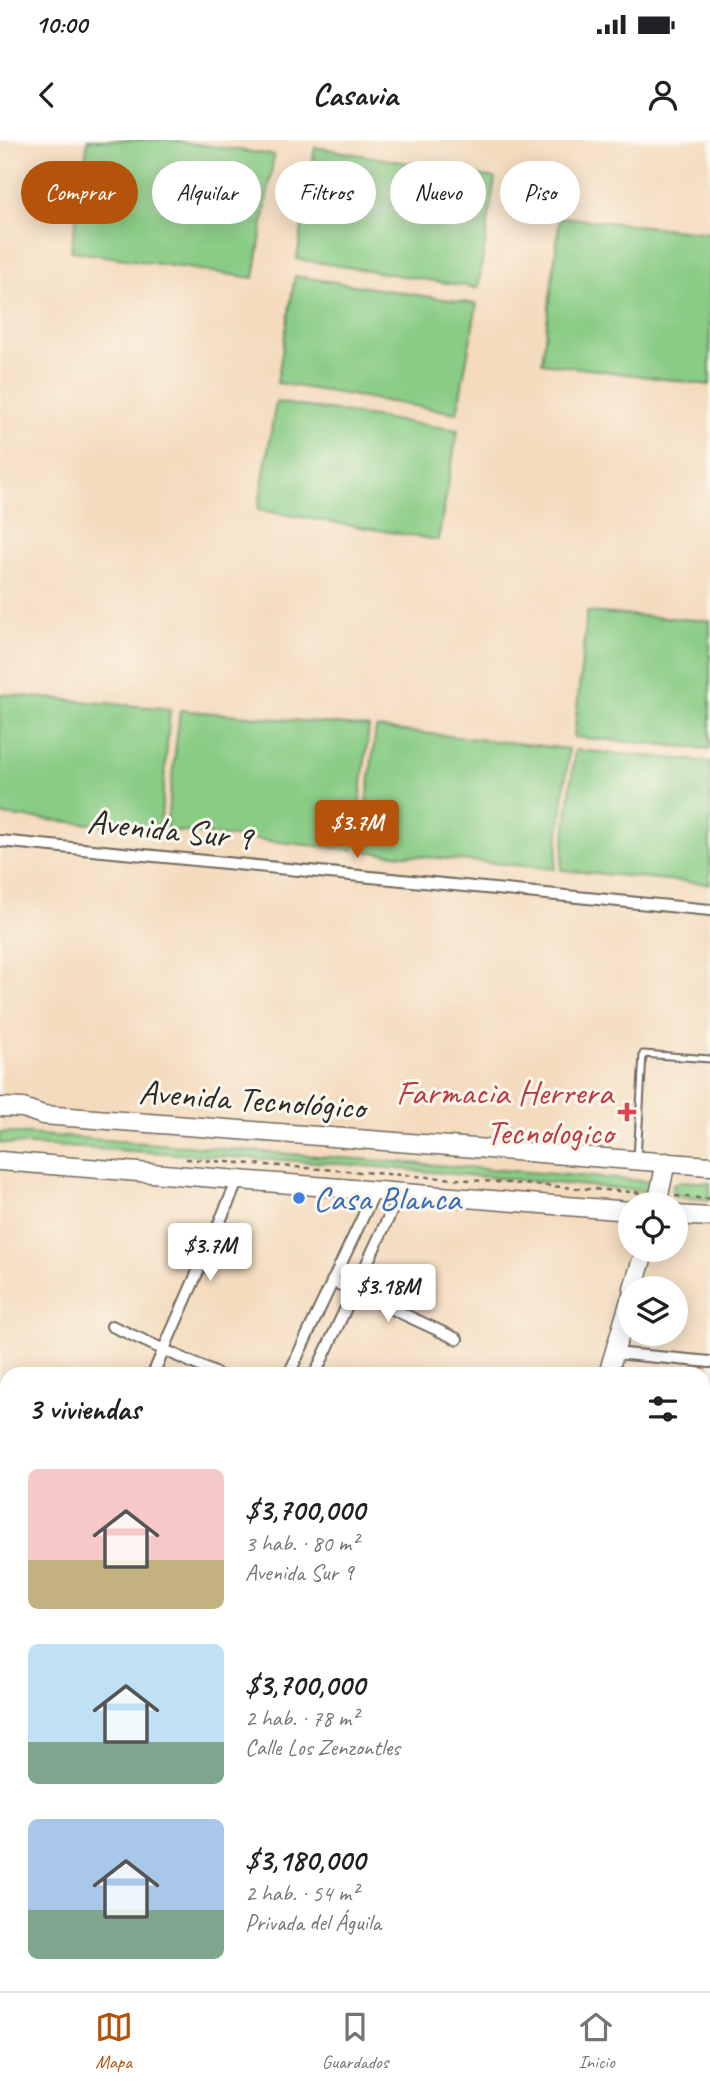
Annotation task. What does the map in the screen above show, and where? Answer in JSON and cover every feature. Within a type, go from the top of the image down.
[{"type":"main road","name":"Avenida Tecnológico","points":[[0,1108],[23,1108],[43,1115],[710,1166]]},
{"type":"main road","points":[[0,1114],[43,1115]]},
{"type":"main road","points":[[0,1161],[618,1210]]},
{"type":"main road","points":[[660,1192],[666,1162]]},
{"type":"main road","points":[[688,1216],[710,1217]]},
{"type":"main road","points":[[610,1367],[618,1342]]},
{"type":"street","name":"Avenida Sur 9","points":[[0,841],[710,910]]},
{"type":"street","points":[[156,1367],[238,1180]]},
{"type":"street","points":[[292,1367],[375,1191]]},
{"type":"street","points":[[318,1367],[400,1193]]},
{"type":"street","points":[[332,1282],[457,1339]]},
{"type":"street","points":[[112,1326],[202,1367]]},
{"type":"street","points":[[615,1353],[710,1362]]},
{"type":"lane","points":[[636,1160],[643,1054],[710,1059]]},
{"type":"path","points":[[176,1158],[618,1196]]},
{"type":"path","points":[[688,1199],[710,1199]]},
{"type":"green space","points":[[88,140],[168,140],[274,155],[254,278],[71,251],[75,224],[138,224],[138,161],[85,161]]},
{"type":"green space","points":[[315,147],[396,161],[390,161],[390,224],[486,224],[486,176],[495,178],[478,288],[297,259],[303,224],[376,224],[376,161],[313,161]]},
{"type":"green space","points":[[580,219],[710,233],[710,385],[542,363],[559,224],[580,224]]},
{"type":"green space","points":[[295,276],[477,304],[457,413],[277,383]]},
{"type":"green space","points":[[276,402],[458,430],[438,540],[258,510]]},
{"type":"green space","points":[[587,612],[710,621],[710,749],[574,737]]},
{"type":"green space","points":[[0,694],[170,709],[160,831],[0,815]]},
{"type":"green space","points":[[180,710],[369,727],[354,850],[166,830]]},
{"type":"green space","points":[[376,728],[569,749],[555,869],[361,851]]},
{"type":"green space","points":[[575,750],[710,762],[710,884],[561,870]]},
{"type":"green space","points":[[0,1132],[646,1181],[655,1184],[653,1191],[645,1191],[330,1163],[0,1143]]},
{"type":"green space","points":[[681,1181],[710,1183],[710,1200],[688,1198],[688,1192],[673,1192],[673,1185]]},
{"type":"place","name":"Farmacia Herrera Tecnologico","points":[[627,1112]]},
{"type":"place","name":"Casa Blanca","points":[[299,1198]]}]
